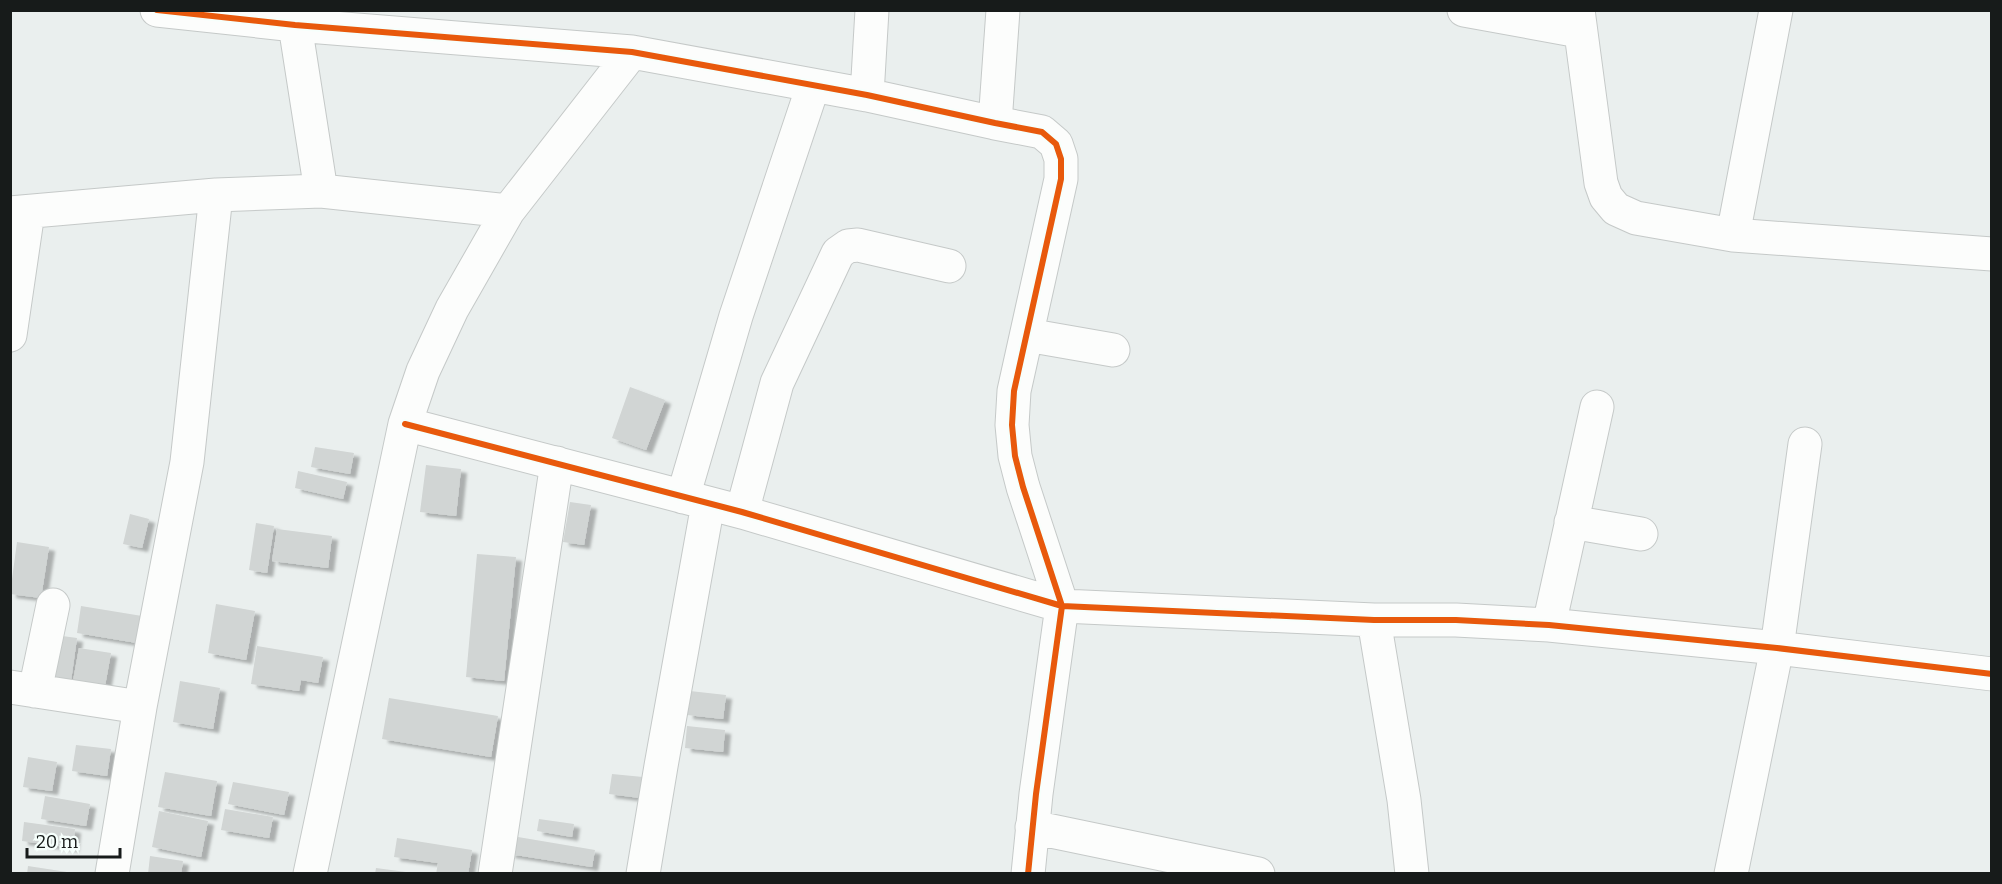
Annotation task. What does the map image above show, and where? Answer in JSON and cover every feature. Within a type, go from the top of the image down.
[{"type":"street","points":[[157,10],[295,25],[632,52],[867,95],[1042,132],[1056,144],[1061,159],[1061,179],[1014,391],[1012,425],[1015,456],[1023,487],[1062,606],[1032,827],[1028,873]]},
{"type":"street","points":[[867,95],[872,10]]},
{"type":"street","points":[[995,123],[1003,10]]},
{"type":"street","points":[[1464,10],[1579,21],[1601,183],[1606,197],[1616,209],[1636,218],[1733,235],[1992,254]]},
{"type":"street","points":[[1733,235],[1776,10]]},
{"type":"street","points":[[295,25],[321,191]]},
{"type":"street","points":[[310,873],[405,424],[423,371],[452,309],[508,211],[632,52]]},
{"type":"street","points":[[644,873],[661,766],[696,500],[736,316],[813,86]]},
{"type":"street","points":[[10,334],[19,213],[216,195],[321,191],[508,211]]},
{"type":"street","points":[[112,873],[140,707],[187,462],[216,195]]},
{"type":"street","points":[[742,512],[777,383],[838,253],[848,246],[858,244],[949,266]]},
{"type":"street","points":[[1027,335],[1113,350]]},
{"type":"street","points":[[1549,625],[1597,407]]},
{"type":"street","points":[[405,424],[742,512],[1062,606],[1374,620],[1456,620],[1549,625],[1777,648],[1992,674]]},
{"type":"street","points":[[1731,873],[1777,648],[1805,444]]},
{"type":"street","points":[[495,873],[557,463]]},
{"type":"street","points":[[1571,522],[1641,534]]},
{"type":"street","points":[[53,605],[23,689],[140,707]]},
{"type":"street","points":[[1374,620],[1404,800],[1412,873]]},
{"type":"street","points":[[1032,827],[1258,873]]},
{"type":"building","points":[[630,387],[665,400],[646,450],[612,438]]},
{"type":"building","points":[[315,447],[354,453],[350,474],[311,467]]},
{"type":"building","points":[[426,465],[461,469],[456,516],[420,512]]},
{"type":"building","points":[[298,471],[347,482],[343,499],[295,488]]},
{"type":"building","points":[[570,502],[591,505],[584,545],[563,542]]},
{"type":"building","points":[[130,514],[149,519],[142,548],[123,544]]},
{"type":"building","points":[[256,523],[274,526],[267,573],[249,570]]},
{"type":"building","points":[[277,529],[332,536],[328,568],[272,561]]},
{"type":"building","points":[[17,542],[49,547],[41,598],[10,594]]},
{"type":"building","points":[[477,554],[516,557],[504,681],[466,677]]},
{"type":"building","points":[[216,604],[255,611],[246,660],[208,653]]},
{"type":"building","points":[[81,606],[142,616],[137,643],[77,633]]},
{"type":"building","points":[[55,635],[77,638],[71,681],[49,678]]},
{"type":"building","points":[[257,646],[323,657],[318,683],[301,680],[299,691],[251,684]]},
{"type":"building","points":[[79,648],[111,653],[105,686],[73,681]]},
{"type":"building","points":[[180,681],[220,688],[213,729],[173,722]]},
{"type":"building","points":[[690,691],[726,695],[723,719],[687,715]]},
{"type":"building","points":[[389,698],[498,716],[491,757],[382,739]]},
{"type":"building","points":[[687,726],[725,730],[723,752],[685,748]]},
{"type":"building","points":[[76,745],[111,749],[107,776],[72,771]]},
{"type":"building","points":[[28,757],[57,762],[52,791],[23,787]]},
{"type":"building","points":[[165,772],[217,781],[211,816],[158,807]]},
{"type":"building","points":[[612,774],[643,777],[640,798],[609,794]]},
{"type":"building","points":[[233,782],[289,792],[284,815],[228,804]]},
{"type":"building","points":[[45,796],[90,804],[86,826],[41,819]]},
{"type":"building","points":[[225,809],[273,817],[269,838],[221,830]]},
{"type":"building","points":[[159,811],[208,821],[201,857],[152,847]]},
{"type":"building","points":[[539,819],[574,824],[572,837],[537,831]]},
{"type":"building","points":[[24,822],[75,829],[73,848],[22,841]]},
{"type":"building","points":[[512,836],[595,850],[592,867],[509,854]]},
{"type":"building","points":[[397,838],[472,850],[468,874],[436,874],[438,863],[394,857]]},
{"type":"building","points":[[150,856],[183,861],[181,874],[148,874]]},
{"type":"building","points":[[28,866],[67,872],[67,874],[27,874]]},
{"type":"building","points":[[376,868],[406,872],[406,874],[375,874]]},
{"type":"cycle path","points":[[157,10],[295,25],[632,52],[867,95],[1042,132],[1056,144],[1061,159],[1061,179],[1014,391],[1012,425],[1015,456],[1023,487],[1062,606],[1036,794],[1028,874]]},
{"type":"cycle path","points":[[405,424],[742,512],[1062,606],[1374,620],[1456,620],[1549,625],[1777,648],[1992,674]]}]
